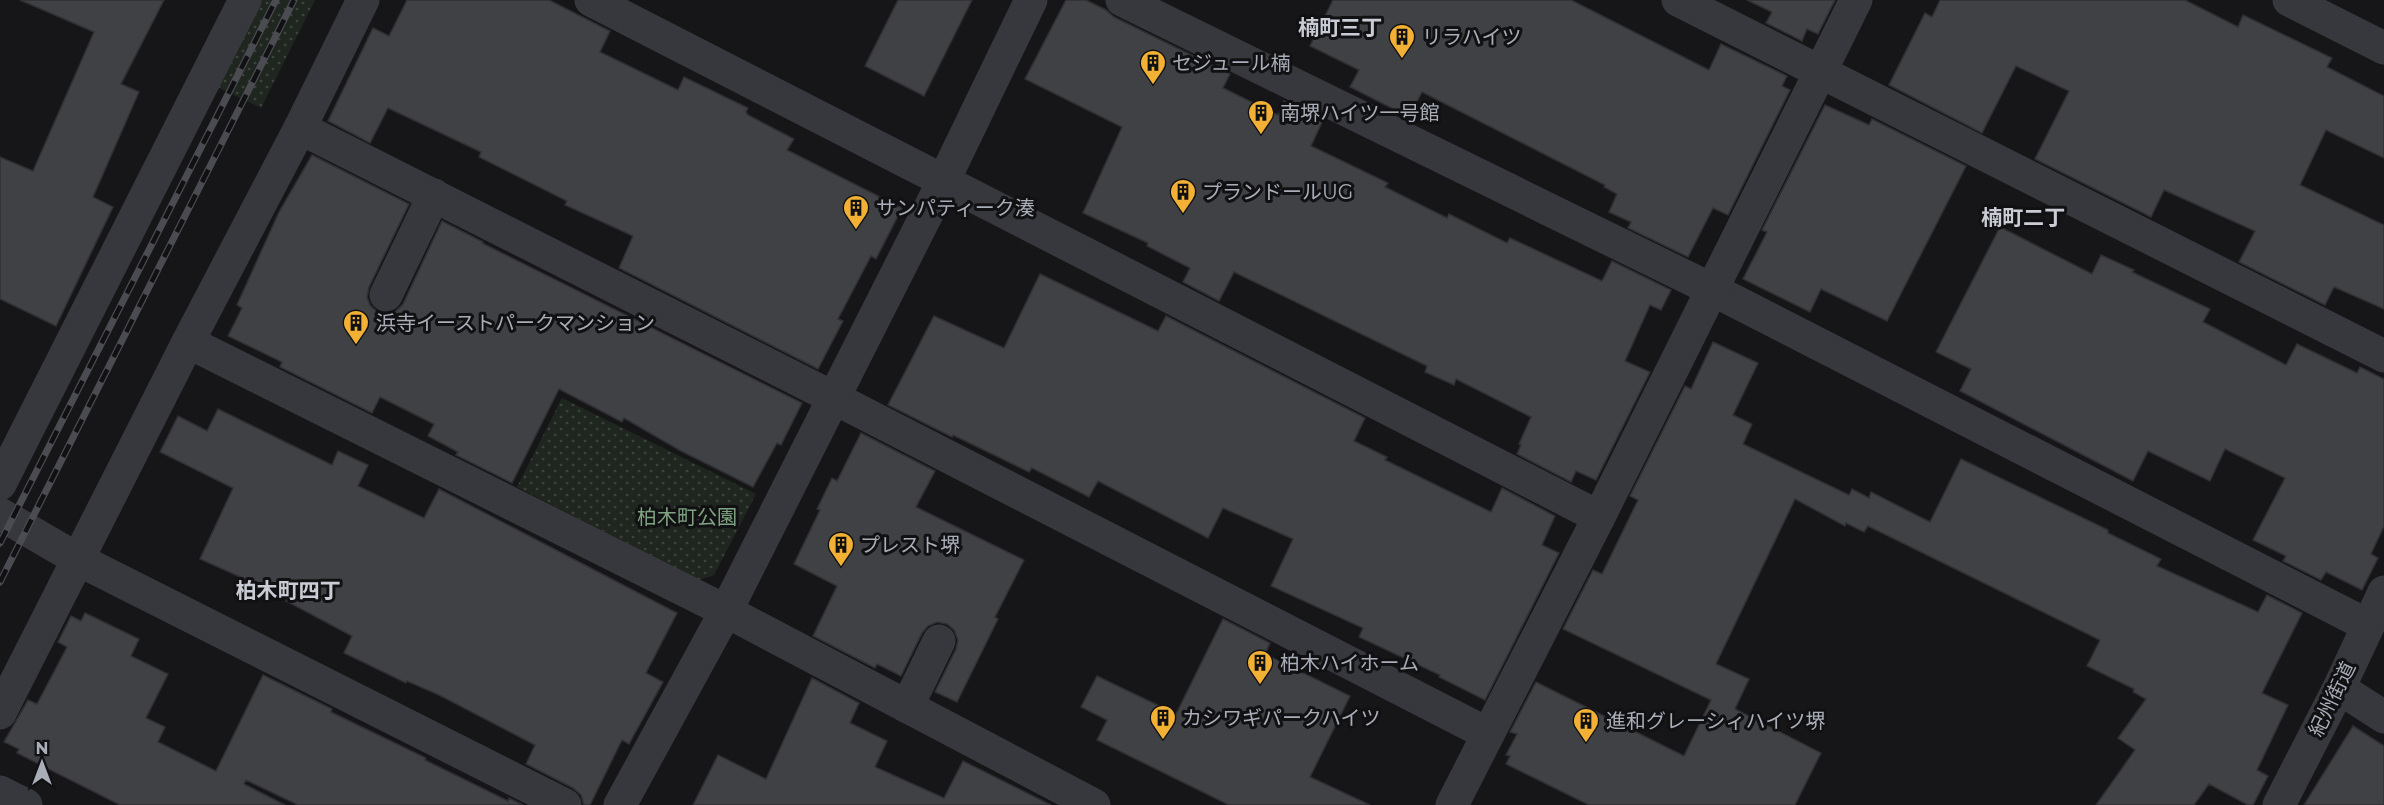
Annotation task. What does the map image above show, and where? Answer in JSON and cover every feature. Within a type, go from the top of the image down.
[{"type":"street","points":[[0,484],[245,0]]},
{"type":"street","points":[[0,713],[188,342],[300,128],[363,0]]},
{"type":"street","points":[[591,0],[1599,517]]},
{"type":"street","points":[[620,805],[726,611],[943,182],[1031,0]]},
{"type":"street","points":[[1122,0],[1713,290],[2367,625]]},
{"type":"street","points":[[1678,0],[2384,356]]},
{"type":"street","points":[[1452,805],[1713,290],[1856,0]]},
{"type":"street","points":[[2289,0],[2384,48]]},
{"type":"street","points":[[300,128],[834,398],[1488,734]]},
{"type":"street","points":[[386,295],[434,195]]},
{"type":"street","points":[[188,342],[726,611],[1094,805]]},
{"type":"street","points":[[0,514],[78,560],[565,805]]},
{"type":"street","name":"紀州街道","points":[[2278,805],[2339,688],[2384,592]]},
{"type":"street","points":[[907,706],[939,641]]},
{"type":"street","points":[[2339,688],[2384,717]]},
{"type":"street","points":[[0,792],[26,805]]},
{"type":"green space","points":[[257,0],[315,0],[261,108],[213,85]]},
{"type":"green space","name":"柏木町公園","points":[[562,398],[756,494],[714,575],[699,580],[517,487]]},
{"type":"building","points":[[20,0],[164,0],[121,84],[139,92],[93,197],[113,207],[56,326],[0,299],[0,157],[33,171],[94,32]]},
{"type":"building","points":[[407,0],[549,0],[610,31],[600,52],[678,90],[684,77],[748,108],[746,112],[748,115],[794,139],[787,150],[902,208],[876,259],[871,256],[838,319],[843,321],[818,369],[619,268],[633,236],[565,205],[567,201],[479,157],[481,152],[388,108],[370,143],[328,121],[373,28],[389,36]]},
{"type":"building","points":[[898,0],[972,0],[924,96],[865,66]]},
{"type":"building","points":[[1066,0],[1086,0],[1106,10],[1114,17],[1230,74],[1223,88],[1278,115],[1284,101],[1323,120],[1311,146],[1388,183],[1385,187],[1447,218],[1449,214],[1507,243],[1510,238],[1602,281],[1612,261],[1671,290],[1661,310],[1650,305],[1625,361],[1650,372],[1596,480],[1576,471],[1571,482],[1517,454],[1531,417],[1456,379],[1454,385],[1425,372],[1427,366],[1234,272],[1219,301],[1183,282],[1190,268],[1147,246],[1148,243],[1083,213],[1122,127],[1025,79]]},
{"type":"building","points":[[1333,0],[1571,0],[1709,70],[1721,44],[1787,76],[1782,86],[1790,90],[1728,215],[1713,208],[1688,257],[1628,228],[1631,222],[1609,212],[1617,194],[1604,187],[1605,185],[1422,92],[1409,117],[1350,87],[1359,70],[1310,46]]},
{"type":"building","points":[[1747,0],[1835,0],[1818,34],[1807,29],[1802,41],[1766,23],[1772,12]]},
{"type":"building","points":[[1940,0],[2185,0],[2238,27],[2243,15],[2332,58],[2327,67],[2384,96],[2384,158],[2326,130],[2300,185],[2384,225],[2384,309],[2334,287],[2325,305],[2239,262],[2255,231],[2164,190],[2151,217],[2035,159],[2069,91],[2016,66],[1982,133],[1889,85],[1925,13],[1932,17]]},
{"type":"building","points":[[1825,105],[1869,125],[1872,119],[1966,166],[1887,321],[1821,289],[1810,312],[1743,279],[1767,232],[1762,230]]},
{"type":"building","points":[[312,155],[409,204],[369,287],[367,297],[370,305],[377,312],[388,314],[396,311],[403,304],[442,221],[802,403],[781,445],[777,443],[753,487],[681,451],[624,418],[622,422],[559,389],[512,483],[456,455],[458,452],[428,436],[434,424],[380,397],[372,413],[280,367],[282,362],[228,336],[242,308],[237,305],[279,212]]},
{"type":"building","points":[[2000,227],[2092,274],[2101,255],[2134,270],[2132,272],[2210,309],[2203,322],[2286,365],[2297,344],[2357,373],[2360,367],[2384,379],[2384,526],[2371,554],[2378,558],[2362,590],[2326,572],[2321,580],[2283,561],[2286,556],[2253,540],[2285,478],[2225,449],[2210,481],[2148,451],[2133,481],[1960,391],[1971,369],[1936,352]]},
{"type":"building","points":[[1040,274],[1158,331],[1166,316],[1365,418],[1354,441],[1387,457],[1385,460],[1491,512],[1502,488],[1555,516],[1542,545],[1559,553],[1485,700],[1439,677],[1440,675],[1359,637],[1363,628],[1271,586],[1293,539],[1223,508],[1208,538],[1098,481],[1089,497],[1032,468],[1029,472],[888,405],[934,316],[1004,348]]},
{"type":"building","points":[[1713,342],[1758,363],[1733,415],[1752,424],[1743,444],[1849,495],[1852,489],[1869,498],[1871,492],[1930,522],[1961,459],[2108,530],[2108,533],[2161,559],[2157,566],[2258,612],[2267,595],[2302,613],[2262,693],[2288,705],[2257,770],[2268,776],[2253,805],[2248,805],[2209,784],[2194,805],[2096,805],[2135,750],[2118,738],[2146,699],[2133,692],[2134,689],[2087,666],[2100,640],[1868,526],[1864,532],[1846,523],[1845,526],[1795,499],[1716,664],[1749,679],[1735,709],[1821,753],[1795,805],[1589,805],[1506,764],[1510,756],[1506,755],[1517,734],[1510,732],[1536,682],[1684,756],[1711,700],[1563,629],[1593,570],[1602,574],[1638,500],[1630,496],[1685,386],[1691,389]]},
{"type":"building","points":[[218,409],[332,465],[338,451],[368,465],[358,486],[424,518],[439,489],[677,613],[646,673],[663,682],[629,744],[622,740],[590,805],[584,805],[581,795],[573,788],[526,764],[535,745],[439,695],[407,681],[406,683],[344,653],[352,636],[286,601],[287,598],[200,559],[233,488],[160,452],[178,416],[207,431]]},
{"type":"building","points":[[861,433],[935,471],[916,507],[1024,560],[995,617],[998,619],[957,702],[935,692],[956,649],[958,640],[954,630],[947,624],[937,622],[928,626],[922,633],[901,676],[877,664],[875,668],[813,636],[837,586],[794,564],[820,510],[817,509],[832,478],[837,481]]},
{"type":"building","points":[[85,613],[139,639],[131,656],[168,674],[146,718],[165,727],[158,742],[216,771],[263,675],[332,709],[331,712],[426,758],[425,760],[508,801],[509,798],[523,805],[298,805],[246,780],[244,784],[285,805],[120,805],[17,753],[19,749],[4,742],[28,700],[37,704],[67,647],[58,642],[71,616],[81,621]]},
{"type":"building","points":[[1223,619],[1270,643],[1265,654],[1350,696],[1310,777],[1370,805],[1229,805],[1097,740],[1107,720],[1081,707],[1097,676],[1176,714]]},
{"type":"building","points":[[812,678],[859,703],[850,723],[887,741],[875,767],[944,798],[963,761],[1051,805],[693,805],[718,755],[766,779]]},
{"type":"building","points":[[2353,726],[2384,746],[2384,805],[2304,805]]},
{"type":"railway","points":[[0,543],[276,0]]},
{"type":"railway","points":[[0,582],[294,0]]},
{"type":"place","name":"リラハイツ","points":[[1402,60]]},
{"type":"place","name":"セジュール楠","points":[[1153,86]]},
{"type":"place","name":"南堺ハイツ一号館","points":[[1261,136]]},
{"type":"place","name":"プランドールUG","points":[[1183,215]]},
{"type":"place","name":"サンパティーク湊","points":[[856,231]]},
{"type":"place","name":"浜寺イーストパークマンション","points":[[356,346]]},
{"type":"place","name":"プレスト堺","points":[[841,568]]},
{"type":"place","name":"柏木ハイホーム","points":[[1260,686]]},
{"type":"place","name":"カシワギパークハイツ","points":[[1163,741]]},
{"type":"place","name":"進和グレーシィハイツ堺","points":[[1586,744]]},
{"type":"district","name":"楠町三丁","points":[[1340,28]]},
{"type":"district","name":"楠町二丁","points":[[2023,218]]},
{"type":"district","name":"柏木町四丁","points":[[288,591]]}]
